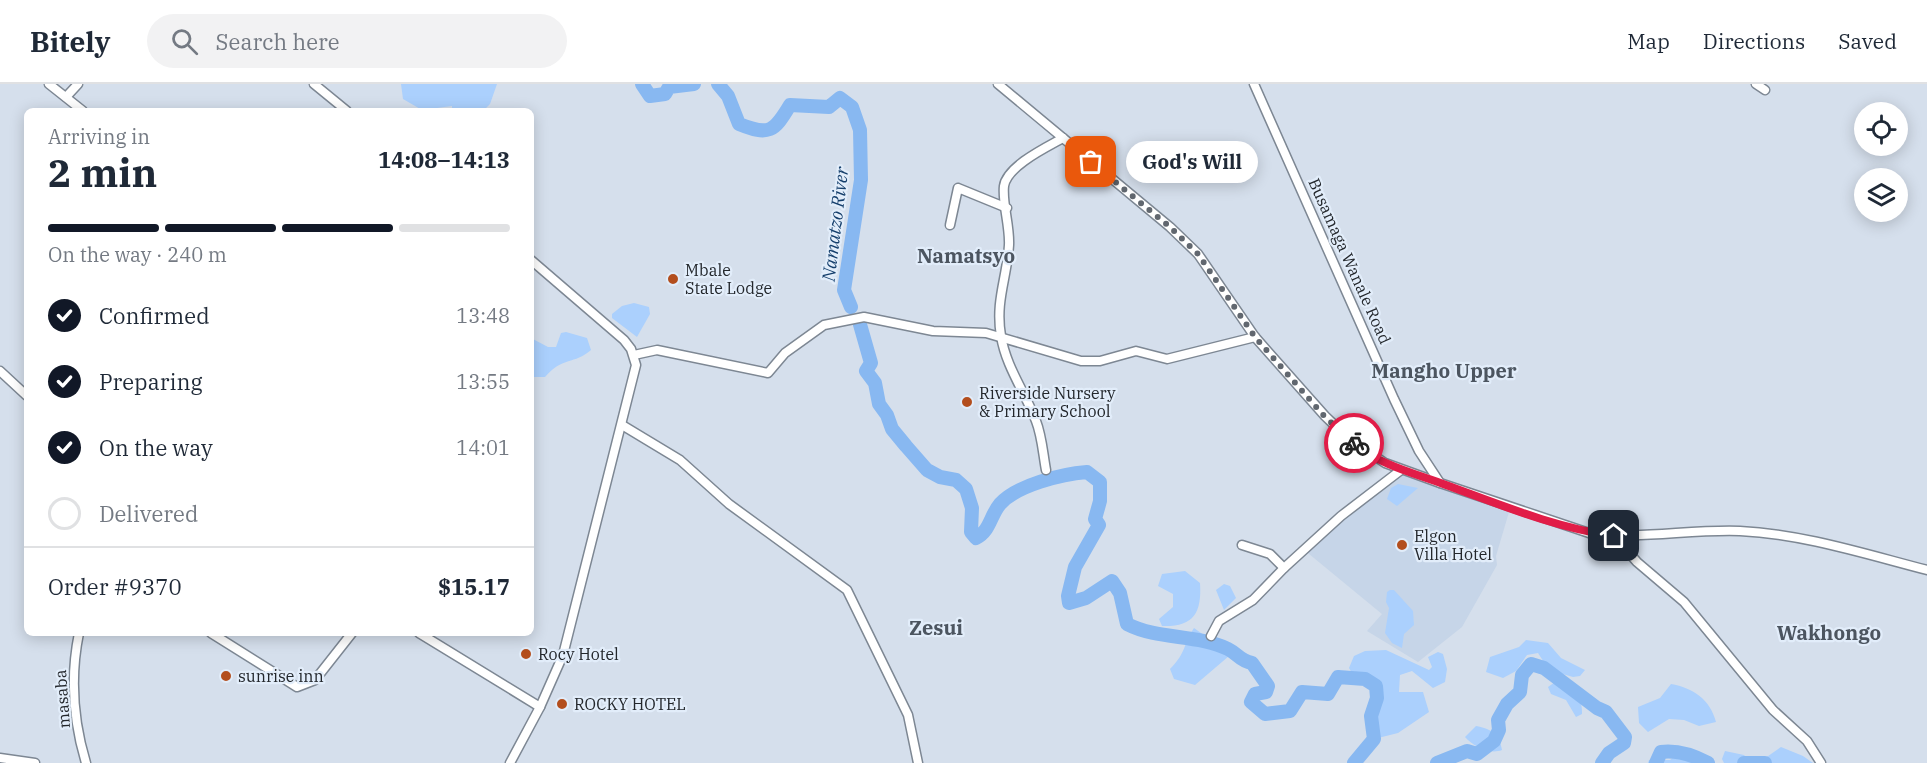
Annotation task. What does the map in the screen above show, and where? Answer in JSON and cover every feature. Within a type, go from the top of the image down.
[{"type":"street","points":[[49,84],[79,108]]},
{"type":"street","points":[[66,97],[78,84]]},
{"type":"street","points":[[314,84],[343,108]]},
{"type":"street","points":[[998,84],[1119,187],[1170,227],[1198,254],[1255,337],[1325,417],[1349,439],[1374,457],[1401,470],[1559,525],[1614,536],[1739,531],[1781,535],[1927,570]]},
{"type":"street","name":"Busamaga Wanale Road","points":[[1254,84],[1394,399],[1419,451],[1440,483]]},
{"type":"street","points":[[1756,84],[1765,90]]},
{"type":"street","points":[[1046,470],[1038,425],[1014,378],[1001,338],[1000,293],[1009,249],[1004,187],[1010,173],[1063,138]]},
{"type":"street","points":[[950,225],[958,188],[1007,208]]},
{"type":"street","points":[[510,763],[540,707],[563,655],[636,365],[634,355],[624,339],[601,317],[534,262]]},
{"type":"street","points":[[634,355],[657,350],[768,373],[785,353],[829,323],[864,316],[912,328],[973,331],[1060,356],[1091,362],[1136,351],[1167,359],[1255,337]]},
{"type":"street","points":[[0,371],[24,393]]},
{"type":"street","points":[[622,425],[680,460],[754,524],[847,590],[908,715],[918,763]]},
{"type":"street","points":[[1211,636],[1219,621],[1253,600],[1325,529],[1401,470]]},
{"type":"street","points":[[1614,536],[1637,562],[1689,608],[1773,710],[1807,741],[1821,763]]},
{"type":"street","points":[[1242,544],[1270,554],[1284,568]]},
{"type":"street","name":"masaba","points":[[78,636],[74,663],[73,692],[77,724],[86,763]]},
{"type":"street","points":[[216,636],[297,687],[315,680],[350,636]]},
{"type":"street","points":[[341,636],[345,642]]},
{"type":"street","points":[[423,636],[540,707]]},
{"type":"street","points":[[0,758],[35,763]]},
{"type":"shaded area","points":[[401,84],[497,84],[490,104],[486,108],[452,108],[452,106],[419,108],[403,99]]},
{"type":"shaded area","points":[[634,303],[649,307],[650,314],[637,337],[612,318],[612,314],[622,306]]},
{"type":"shaded area","points":[[566,332],[587,338],[591,350],[579,358],[557,366],[545,377],[534,377],[534,340],[548,347],[556,347],[561,333]]},
{"type":"shaded area","points":[[1402,472],[1509,512],[1496,556],[1497,565],[1462,627],[1418,662],[1367,631],[1382,614],[1303,549]]},
{"type":"shaded area","points":[[1398,484],[1418,488],[1397,506],[1387,499],[1391,488]]},
{"type":"shaded area","points":[[1185,571],[1200,583],[1197,610],[1188,621],[1173,626],[1162,626],[1159,619],[1173,607],[1173,594],[1158,586],[1162,574]]},
{"type":"shaded area","points":[[1224,584],[1230,586],[1236,598],[1224,610],[1216,590]]},
{"type":"shaded area","points":[[1394,590],[1413,611],[1414,625],[1404,634],[1402,648],[1392,643],[1385,633],[1389,608],[1386,602],[1387,592]]},
{"type":"shaded area","points":[[1194,628],[1208,638],[1225,645],[1229,656],[1195,685],[1174,679],[1170,669],[1182,653]]},
{"type":"shaded area","points":[[1526,640],[1548,643],[1561,658],[1585,670],[1580,676],[1573,677],[1549,670],[1538,653],[1527,655],[1516,671],[1503,678],[1486,672],[1490,657],[1519,647]]},
{"type":"shaded area","points":[[1386,650],[1429,670],[1432,667],[1428,657],[1438,652],[1443,654],[1447,669],[1445,682],[1433,688],[1412,671],[1400,675],[1399,692],[1423,692],[1429,712],[1398,733],[1374,739],[1371,716],[1377,698],[1376,687],[1354,676],[1349,668],[1354,656],[1365,651]]},
{"type":"shaded area","points":[[1558,680],[1579,698],[1582,714],[1576,717],[1566,700],[1551,694],[1548,687]]},
{"type":"shaded area","points":[[1671,684],[1686,688],[1700,696],[1710,707],[1716,722],[1699,726],[1684,720],[1669,719],[1648,732],[1639,723],[1638,707],[1660,698]]},
{"type":"shaded area","points":[[1476,726],[1494,733],[1502,750],[1487,750],[1468,740],[1465,737]]},
{"type":"shaded area","points":[[1781,747],[1803,756],[1813,763],[1758,763]]},
{"type":"shaded area","points":[[1725,751],[1744,755],[1751,763],[1724,763],[1722,759]]},
{"type":"shaded area","points":[[1681,752],[1697,763],[1648,763],[1649,760],[1670,760]]},
{"type":"waterway","name":"Namatzo River","points":[[642,84],[650,96],[665,94],[669,87],[694,84]]},
{"type":"waterway","name":"Namatzo River","points":[[718,84],[728,96],[739,124],[757,130],[770,129],[775,126],[790,105],[829,107],[840,98],[852,107],[860,130],[861,180],[844,290],[851,307]]},
{"type":"waterway","points":[[859,321],[871,363],[866,371],[875,383],[879,404],[887,415],[892,429],[927,470],[940,477],[956,480],[966,489],[972,508],[971,532],[976,538],[987,527],[1000,504],[1017,491],[1053,478],[1087,472],[1100,482],[1100,501],[1095,519],[1099,525],[1075,567],[1068,596],[1069,603],[1086,598],[1112,581],[1120,593],[1127,624],[1152,633],[1216,644],[1252,663],[1268,686],[1266,692],[1255,694],[1251,702],[1265,714],[1290,711],[1302,692],[1328,694],[1338,677],[1365,679],[1376,686],[1377,698],[1371,716],[1374,739],[1354,763]]},
{"type":"waterway","points":[[1437,763],[1467,751],[1477,754],[1494,741],[1499,730],[1498,720],[1507,704],[1520,692],[1522,675],[1531,664],[1544,668],[1597,708],[1606,712],[1625,737],[1624,743],[1609,753],[1602,763]]},
{"type":"waterway","points":[[1656,763],[1661,752],[1685,754],[1708,763]]},
{"type":"waterway","points":[[1744,763],[1765,763]]},
{"type":"way so far","points":[[1091,162],[1170,227],[1198,254],[1255,337],[1325,417],[1354,443]]},
{"type":"place","name":"God's Will","points":[[1091,162]]},
{"type":"place","name":"Mbale State Lodge","points":[[673,279]]},
{"type":"place","name":"Riverside Nursery & Primary School","points":[[967,402]]},
{"type":"place","name":"Elgon Villa Hotel","points":[[1402,545]]},
{"type":"place","name":"Rocy Hotel","points":[[526,654]]},
{"type":"place","name":"sunrise inn","points":[[226,676]]},
{"type":"place","name":"ROCKY HOTEL","points":[[562,704]]},
{"type":"district","name":"Namatsyo","points":[[966,255]]},
{"type":"district","name":"Mangho Upper","points":[[1444,370]]},
{"type":"district","name":"Zesui","points":[[936,627]]},
{"type":"district","name":"Wakhongo","points":[[1829,632]]},
{"type":"route","points":[[1354,443],[1385,463],[1412,474],[1559,525],[1614,536]]}]
